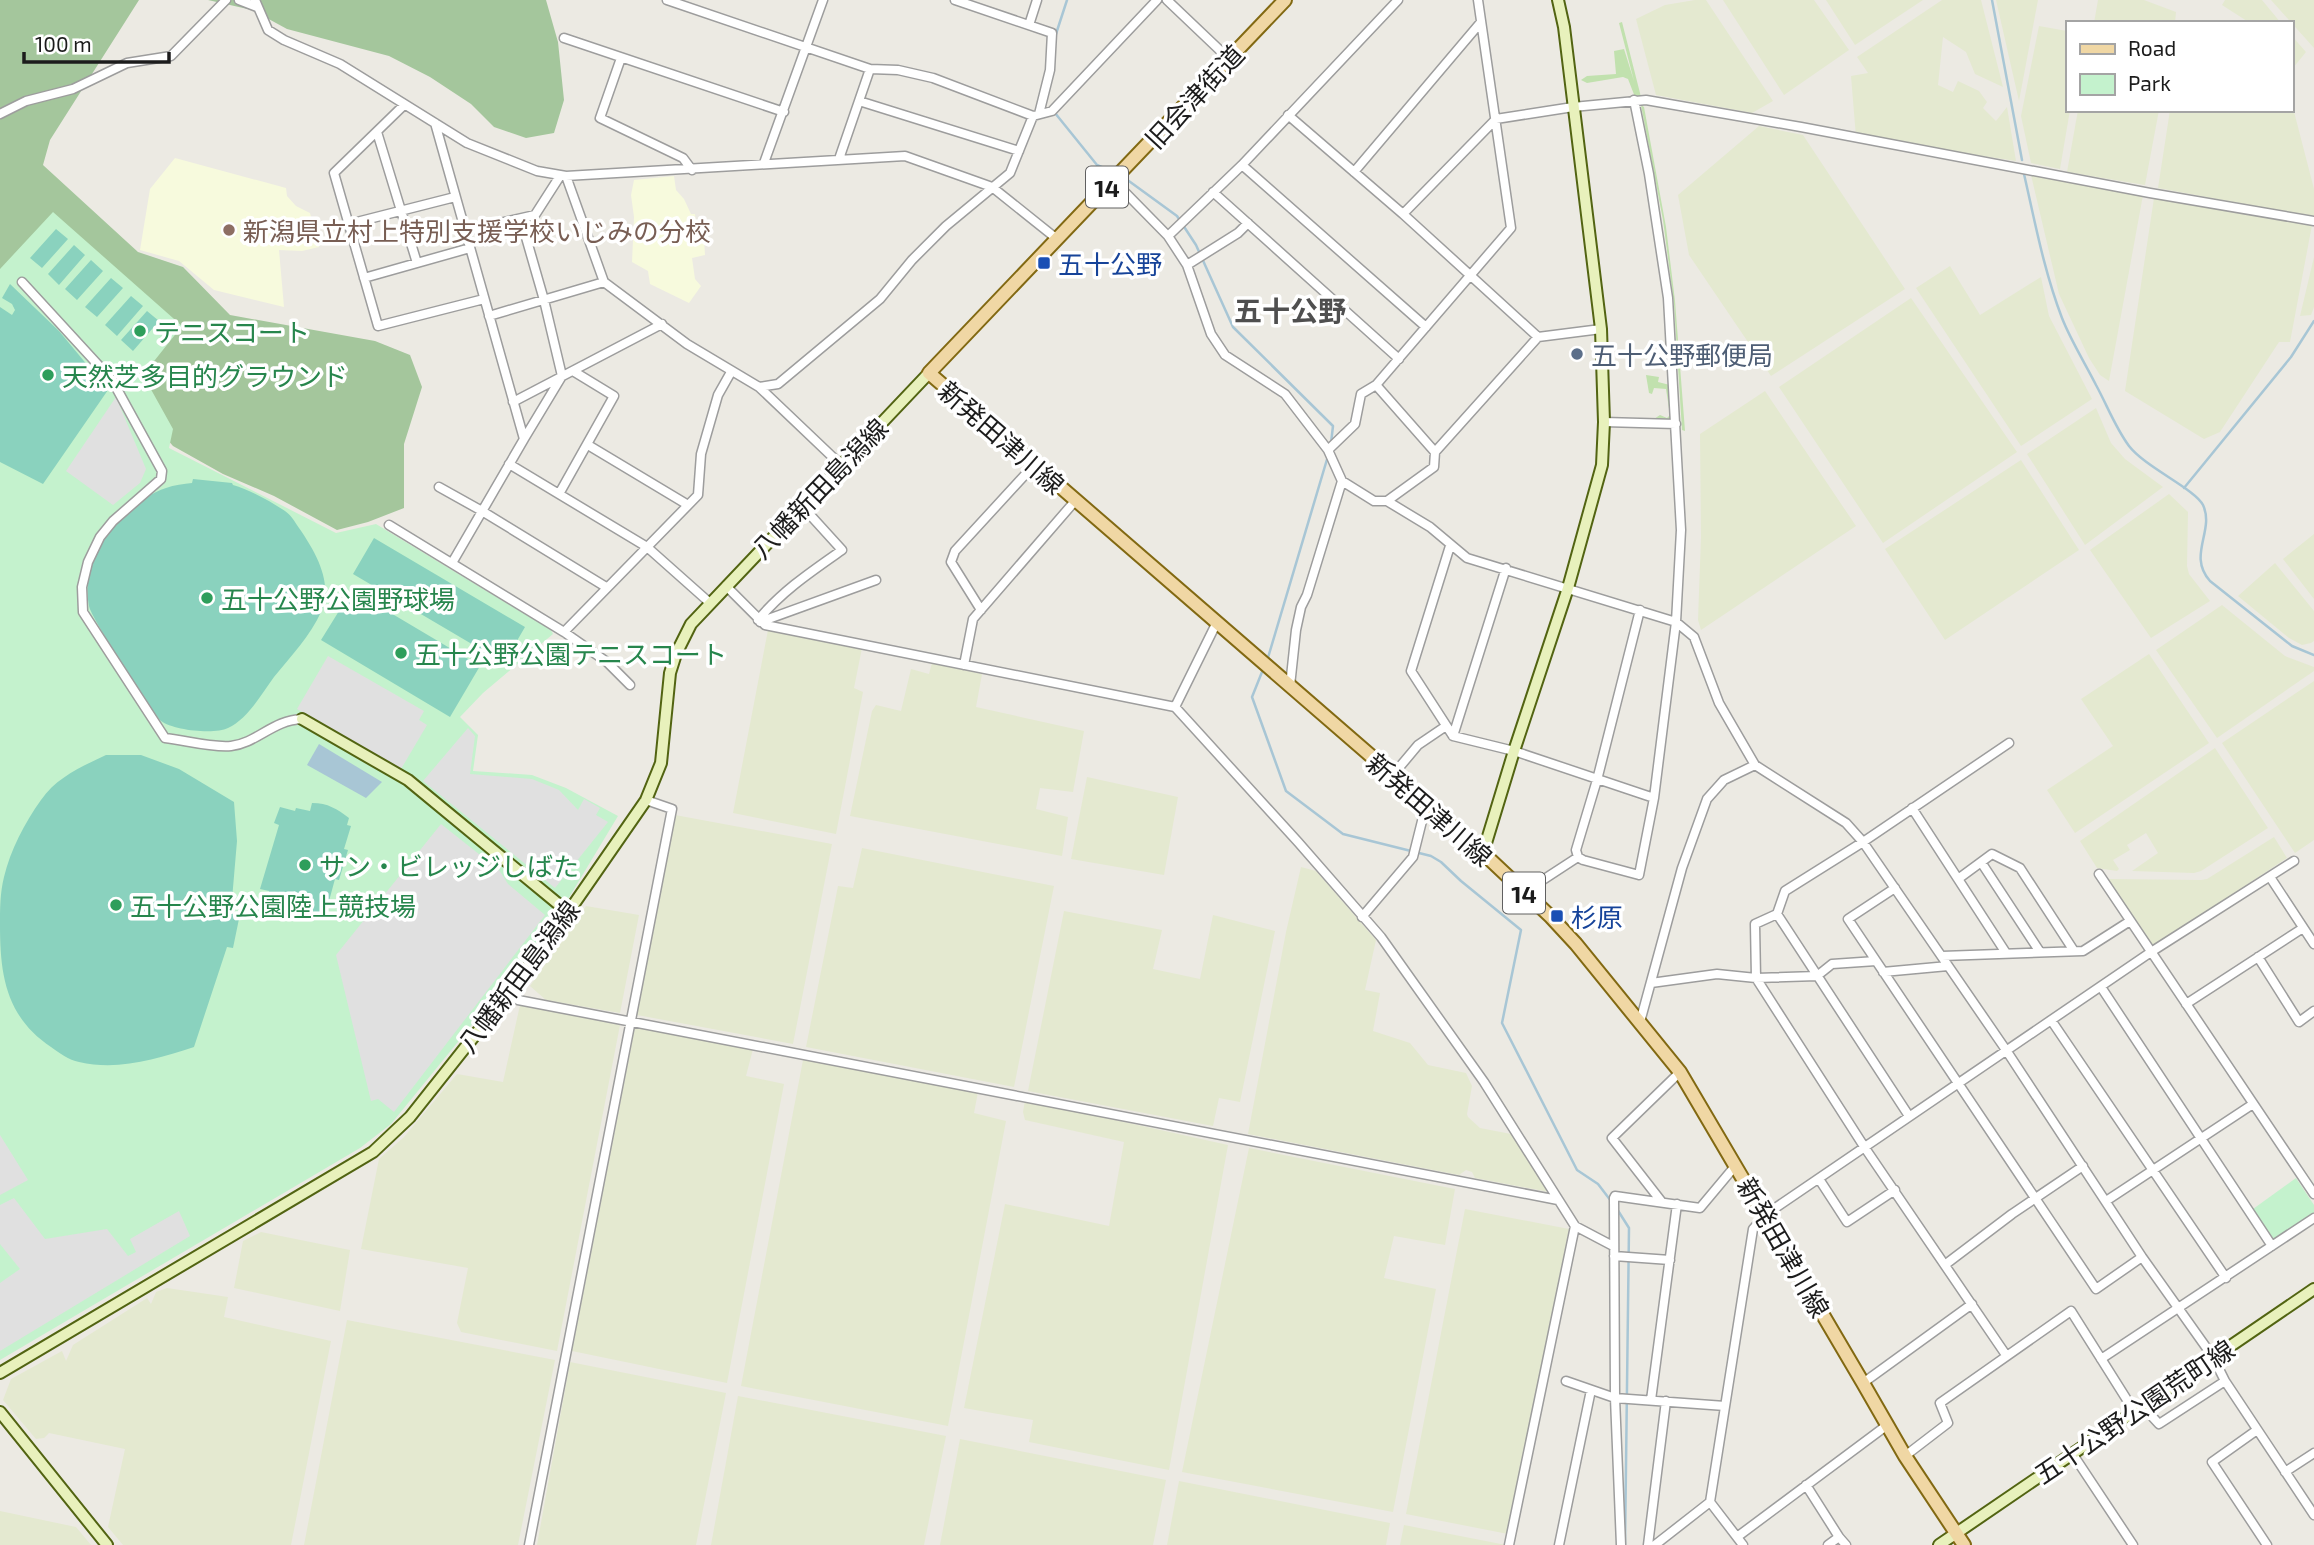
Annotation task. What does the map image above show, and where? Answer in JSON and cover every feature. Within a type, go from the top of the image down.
[{"type":"main road","name":"旧会津街道","points":[[929,373],[1285,0]]},
{"type":"main road","name":"新発田津川線","points":[[929,373],[1483,853],[1576,944],[1680,1072],[1886,1426],[1964,1545]]},
{"type":"street","points":[[0,114],[26,101],[72,89],[127,63],[171,57],[226,0]]},
{"type":"street","points":[[239,0],[256,3],[268,30],[284,40],[340,64],[467,143],[537,172],[563,176],[905,156],[992,187],[1057,239]]},
{"type":"street","points":[[669,0],[870,69],[898,70],[933,78],[1036,115],[1052,111],[1157,0]]},
{"type":"street","points":[[764,163],[823,0]]},
{"type":"street","points":[[759,387],[778,384],[880,299],[912,260],[946,226],[1010,173],[1036,115],[1050,70],[1052,33],[955,0]]},
{"type":"street","points":[[1029,25],[1037,0]]},
{"type":"street","points":[[1167,0],[1229,59]]},
{"type":"street","points":[[1168,236],[1242,164],[1398,0]]},
{"type":"street","points":[[1328,450],[1355,424],[1361,394],[1376,385],[1511,228],[1478,0]]},
{"type":"street","points":[[1483,853],[1568,588],[1602,465],[1604,422],[1601,329],[1558,0]]},
{"type":"street","points":[[1354,172],[1481,22]]},
{"type":"street","points":[[564,38],[784,112]]},
{"type":"street","points":[[621,58],[600,118],[683,158],[692,170]]},
{"type":"street","points":[[839,159],[870,69]]},
{"type":"street","points":[[1634,100],[1649,174],[1668,298],[1681,530],[1676,621],[1654,798],[1639,875],[1583,860],[1578,857],[1576,850],[1597,780],[1640,610]]},
{"type":"street","points":[[1403,214],[1496,119],[1634,100],[1655,101],[1790,125],[2314,221]]},
{"type":"street","points":[[859,101],[1019,151]]},
{"type":"street","points":[[404,105],[334,173],[378,326],[484,299]]},
{"type":"street","points":[[1288,115],[1403,214],[1538,337]]},
{"type":"street","points":[[435,123],[524,439]]},
{"type":"street","points":[[377,132],[417,263]]},
{"type":"street","points":[[1242,164],[1426,327]]},
{"type":"street","points":[[465,231],[535,215],[563,176]]},
{"type":"street","points":[[563,176],[604,282],[687,344],[759,387],[841,465]]},
{"type":"street","points":[[1114,181],[1168,236],[1187,265],[1211,334],[1225,355],[1285,394],[1328,450],[1342,481],[1374,501],[1387,501],[1430,527],[1467,558],[1676,621],[1694,636],[1719,703],[1755,765],[1846,823],[1863,842],[2006,1050],[2142,1257],[2213,1357],[2225,1381],[2314,1515]]},
{"type":"street","points":[[1213,192],[1399,359]]},
{"type":"street","points":[[349,224],[456,197]]},
{"type":"street","points":[[452,563],[562,376],[522,220]]},
{"type":"street","points":[[1187,265],[1238,233],[1248,223]]},
{"type":"street","points":[[364,278],[470,247]]},
{"type":"street","points":[[22,282],[112,380],[162,471],[160,480],[113,521],[100,537],[88,562],[82,587],[83,612],[165,738],[229,746],[244,742],[287,720],[302,719],[408,780],[568,912]]},
{"type":"street","points":[[489,316],[604,282]]},
{"type":"street","points":[[513,402],[662,324]]},
{"type":"street","points":[[1387,501],[1434,467],[1435,452],[1538,337],[1601,329]]},
{"type":"street","points":[[559,494],[614,396],[573,371]]},
{"type":"street","points":[[564,632],[698,495],[701,454],[718,395],[731,372]]},
{"type":"street","name":"八幡新田島潟線","points":[[0,1373],[373,1152],[410,1117],[510,991],[646,800],[661,763],[670,673],[691,624],[929,373]]},
{"type":"street","points":[[1376,385],[1435,452]]},
{"type":"street","points":[[1604,422],[1676,424]]},
{"type":"street","points":[[588,444],[688,505]]},
{"type":"street","points":[[509,464],[647,547],[710,603]]},
{"type":"street","points":[[981,610],[951,562],[955,551],[1034,465]]},
{"type":"street","points":[[1290,687],[1301,607],[1342,481]]},
{"type":"street","points":[[439,487],[606,587]]},
{"type":"street","points":[[964,665],[973,619],[1075,501]]},
{"type":"street","points":[[759,621],[770,605],[803,576],[842,550],[802,506]]},
{"type":"street","points":[[389,525],[564,632],[607,662],[630,685]]},
{"type":"street","points":[[1450,546],[1411,671],[1453,736],[1514,751],[1654,798]]},
{"type":"street","points":[[1453,736],[1506,568]]},
{"type":"street","points":[[759,621],[876,580]]},
{"type":"street","points":[[726,586],[765,625],[1175,707],[1381,937],[1484,1082],[1575,1226],[1613,1246]]},
{"type":"street","points":[[1175,707],[1216,624]]},
{"type":"street","points":[[1392,776],[1418,745],[1446,726]]},
{"type":"street","points":[[2006,1355],[1865,1148],[1756,978],[1755,924],[1777,914],[1785,891],[1863,842],[2009,743]]},
{"type":"street","points":[[1640,1022],[1682,868],[1707,799],[1724,780],[1755,765]]},
{"type":"street","points":[[529,1545],[672,809],[646,800]]},
{"type":"street","points":[[1362,917],[1413,858],[1426,805]]},
{"type":"street","points":[[1912,808],[2007,953]]},
{"type":"street","points":[[1958,879],[1992,854],[2020,868],[2074,951]]},
{"type":"street","points":[[1523,892],[1578,857]]},
{"type":"street","points":[[1655,1545],[1710,1502],[1753,1229],[1765,1215],[2151,952],[2294,861]]},
{"type":"street","points":[[1981,862],[2040,952]]},
{"type":"street","points":[[2099,874],[2314,1194]]},
{"type":"street","points":[[2270,877],[2314,944]]},
{"type":"street","points":[[1895,888],[1848,919],[1883,972],[2096,1289],[2142,1257]]},
{"type":"street","points":[[1777,914],[1909,1116]]},
{"type":"street","points":[[1942,956],[2083,951],[2130,921]]},
{"type":"street","points":[[2186,1004],[2303,928]]},
{"type":"street","points":[[2258,957],[2300,1021],[2314,1011]]},
{"type":"street","points":[[1651,983],[1717,974],[1756,978],[1818,976],[1832,964],[1877,961]]},
{"type":"street","points":[[1883,972],[1948,966]]},
{"type":"street","points":[[2101,986],[2273,1246]]},
{"type":"street","points":[[510,991],[517,1000],[1558,1200]]},
{"type":"street","points":[[2051,1020],[2226,1278]]},
{"type":"street","points":[[1661,1201],[1612,1138],[1680,1072]]},
{"type":"street","points":[[2106,1201],[2253,1104]]},
{"type":"street","points":[[1621,1545],[1615,1398],[1614,1198],[1661,1201],[1700,1208],[1736,1165]]},
{"type":"street","points":[[1946,1264],[2083,1166]]},
{"type":"street","points":[[1819,1179],[1847,1222],[1895,1191]]},
{"type":"street","points":[[1651,1399],[1677,1203]]},
{"type":"street","points":[[2101,1359],[2314,1218]]},
{"type":"street","points":[[1509,1545],[1575,1226]]},
{"type":"street","points":[[1614,1256],[1670,1260]]},
{"type":"street","name":"五十公野公園荒町線","points":[[1939,1545],[2314,1289]]},
{"type":"street","points":[[1863,1383],[1972,1304]]},
{"type":"street","points":[[1905,1456],[1948,1423],[1940,1403],[2071,1311],[2134,1411],[2147,1411],[2159,1424],[2225,1381]]},
{"type":"street","points":[[1566,1381],[1615,1398],[1725,1406]]},
{"type":"street","points":[[1559,1545],[1591,1390]]},
{"type":"street","points":[[1648,1545],[1666,1401]]},
{"type":"street","points":[[0,1412],[107,1545]]},
{"type":"street","points":[[1710,1502],[1740,1541],[1806,1485],[1886,1426]]},
{"type":"street","points":[[2257,1430],[2212,1462],[2267,1545]]},
{"type":"street","points":[[2072,1453],[2133,1545]]},
{"type":"street","points":[[2285,1472],[2314,1453]]},
{"type":"street","points":[[1806,1485],[1846,1545]]},
{"type":"street","points":[[1828,1545],[1839,1537]]},
{"type":"shaded area","points":[[1706,0],[1773,101],[1752,113],[1656,95],[1636,19],[1665,5]]},
{"type":"shaded area","points":[[1723,0],[1814,0],[1849,50],[1784,95]]},
{"type":"shaded area","points":[[1826,0],[1923,0],[1855,45]]},
{"type":"shaded area","points":[[1942,0],[1981,0],[2003,87],[1975,74],[1966,52],[1943,37],[1938,85],[1953,92],[1958,81],[1979,91],[1987,102],[1983,108],[1996,121],[2007,107],[2016,161],[1856,137],[1851,76],[1868,73],[1857,57]]},
{"type":"shaded area","points":[[1996,0],[2038,0],[2019,101]]},
{"type":"shaded area","points":[[2098,0],[2144,0],[2176,12],[2175,21],[2094,21]]},
{"type":"shaded area","points":[[2225,0],[2262,0],[2279,21],[2247,21],[2222,5]]},
{"type":"shaded area","points":[[2271,0],[2314,0],[2314,48],[2293,25],[2293,21],[2290,21]]},
{"type":"shaded area","points":[[2039,26],[2066,31],[2066,112],[2070,112],[2060,169],[2031,163],[2021,116]]},
{"type":"shaded area","points":[[2293,37],[2306,52],[2293,68]]},
{"type":"shaded area","points":[[2293,108],[2314,189],[2314,217],[2158,188],[2170,112],[2293,112]]},
{"type":"shaded area","points":[[2078,112],[2159,112],[2145,185],[2067,172]]},
{"type":"shaded area","points":[[1759,126],[1803,135],[1905,289],[1771,376],[1689,255],[1678,195]]},
{"type":"shaded area","name":"新潟県立村上特別支援学校いじみの分校","points":[[175,158],[286,188],[287,196],[296,206],[310,213],[319,247],[302,251],[279,250],[284,307],[214,290],[179,261],[140,250],[150,189]]},
{"type":"shaded area","points":[[2031,175],[2143,195],[2109,381],[2100,375],[2089,358],[2059,294]]},
{"type":"shaded area","points":[[674,176],[676,190],[691,214],[695,214],[696,223],[705,222],[707,238],[704,239],[705,255],[692,258],[695,279],[701,286],[689,303],[650,284],[648,271],[632,262],[634,217],[631,195],[634,180]]},
{"type":"shaded area","points":[[2154,198],[2312,225],[2290,342],[2279,342],[2220,432],[2204,439],[2125,391]]},
{"type":"shaded area","points":[[2314,257],[2314,307],[2311,315],[2300,316]]},
{"type":"shaded area","points":[[1950,266],[1980,315],[2041,277],[2049,316],[2092,399],[2021,446],[1916,288]]},
{"type":"shaded area","points":[[1911,298],[2017,452],[1883,543],[1779,387]]},
{"type":"shaded area","points":[[1765,391],[1856,526],[1701,630],[1698,620],[1701,537],[1700,434]]},
{"type":"shaded area","points":[[116,397],[146,469],[140,483],[113,505],[66,471]]},
{"type":"shaded area","points":[[2096,408],[2111,443],[2125,459],[2163,487],[2085,545],[2027,454]]},
{"type":"shaded area","points":[[2021,460],[2079,550],[1945,640],[1885,549]]},
{"type":"shaded area","points":[[2169,494],[2188,512],[2187,566],[2189,574],[2210,601],[2151,638],[2090,550]]},
{"type":"shaded area","points":[[2314,534],[2314,599],[2283,559]]},
{"type":"shaded area","points":[[2275,563],[2314,611],[2314,641],[2311,643],[2302,645],[2289,638],[2238,596]]},
{"type":"shaded area","points":[[2222,605],[2285,656],[2314,667],[2314,671],[2217,738],[2156,650]]},
{"type":"shaded area","points":[[768,630],[862,648],[854,688],[863,692],[836,834],[733,813]]},
{"type":"shaded area","points":[[2149,654],[2209,743],[2075,833],[2047,790],[2113,746],[2081,699]]},
{"type":"shaded area","points":[[328,656],[424,711],[419,720],[427,725],[401,769],[297,709]]},
{"type":"shaded area","points":[[932,663],[982,674],[976,707],[1084,731],[1073,792],[1040,788],[1036,809],[1068,817],[1062,856],[850,816],[872,711],[876,705],[901,711],[911,669],[929,674]]},
{"type":"shaded area","points":[[2314,681],[2314,840],[2295,853],[2222,743]]},
{"type":"shaded area","points":[[468,728],[475,736],[470,774],[532,779],[559,790],[578,810],[584,799],[600,808],[596,815],[608,822],[555,888],[423,781]]},
{"type":"shaded area","points":[[2215,748],[2268,828],[2194,873],[2132,871],[2158,853],[2146,833],[2127,845],[2130,850],[2113,860],[2119,869],[2117,871],[2097,868],[2080,841]]},
{"type":"shaded area","points":[[1087,777],[1178,797],[1164,875],[1071,859]]},
{"type":"shaded area","points":[[675,815],[832,844],[793,1044],[637,1015]]},
{"type":"shaded area","points":[[441,824],[499,870],[508,884],[545,915],[394,1112],[378,1099],[371,1101],[336,955]]},
{"type":"shaded area","points":[[2274,837],[2287,858],[2153,947],[2107,879],[2207,879]]},
{"type":"shaded area","points":[[862,848],[1054,886],[1014,1087],[806,1047],[838,886],[853,888]]},
{"type":"shaded area","points":[[1301,867],[1316,871],[1376,940],[1365,990],[1380,993],[1373,1031],[1410,1043],[1428,1065],[1466,1073],[1472,1086],[1468,1117],[1480,1128],[1511,1134],[1549,1192],[1475,1178],[1472,1172],[1466,1170],[1459,1175],[1248,1134]]},
{"type":"shaded area","points":[[586,906],[639,915],[620,1013],[546,1000],[530,986]]},
{"type":"shaded area","points":[[1064,911],[1162,930],[1153,969],[1200,979],[1213,915],[1275,931],[1240,1102],[1219,1098],[1213,1126],[1028,1091]]},
{"type":"shaded area","points":[[520,1005],[620,1025],[557,1351],[461,1332],[457,1323],[468,1268],[361,1249],[379,1159],[404,1137],[457,1074],[503,1082]]},
{"type":"shaded area","points":[[635,1027],[753,1049],[746,1076],[784,1084],[727,1383],[572,1351]]},
{"type":"shaded area","points":[[803,1060],[978,1092],[974,1113],[1006,1121],[948,1426],[741,1386]]},
{"type":"shaded area","points":[[1025,1100],[1228,1145],[1169,1470],[1029,1442],[1033,1420],[964,1408],[1005,1204],[1109,1226],[1124,1142],[1025,1120]]},
{"type":"shaded area","points":[[0,1135],[28,1180],[0,1195]]},
{"type":"shaded area","points":[[1249,1148],[1455,1189],[1445,1245],[1394,1236],[1384,1278],[1436,1289],[1393,1512],[1182,1472]]},
{"type":"shaded area","points":[[14,1198],[45,1239],[107,1229],[128,1256],[136,1252],[130,1239],[179,1211],[190,1236],[0,1351],[0,1283],[20,1269],[0,1244],[0,1205]]},
{"type":"shaded area","points":[[1465,1209],[1569,1229],[1508,1534],[1406,1514]]},
{"type":"shaded area","points":[[261,1232],[350,1250],[340,1311],[234,1288],[243,1241]]},
{"type":"shaded area","points":[[167,1288],[228,1297],[224,1317],[331,1341],[291,1545],[123,1545],[108,1527],[125,1449],[49,1433],[44,1438],[36,1439],[3,1400],[11,1379],[62,1351],[66,1361],[73,1345],[147,1298],[151,1304],[156,1292]]},
{"type":"shaded area","points":[[347,1320],[555,1360],[518,1545],[304,1545]]},
{"type":"shaded area","points":[[570,1362],[726,1393],[696,1545],[537,1545]]},
{"type":"shaded area","points":[[738,1396],[946,1436],[924,1545],[711,1545]]},
{"type":"shaded area","points":[[960,1439],[1166,1480],[1153,1545],[940,1545]]},
{"type":"shaded area","points":[[1179,1481],[1390,1523],[1386,1545],[1167,1545]]},
{"type":"shaded area","points":[[0,1511],[76,1527],[91,1545],[0,1545]]},
{"type":"shaded area","points":[[1404,1525],[1506,1545],[1400,1545]]},
{"type":"green space","points":[[0,0],[139,0],[50,140],[43,165],[138,252],[183,267],[230,315],[375,341],[410,355],[422,387],[404,444],[404,508],[337,530],[274,496],[223,474],[173,446],[122,387],[0,856]]},
{"type":"green space","points":[[208,0],[546,0],[558,42],[564,100],[554,133],[526,138],[494,127],[471,104],[430,77],[389,56],[287,29],[252,10]]},
{"type":"green space","points":[[1622,22],[1641,97],[1635,97],[1628,79],[1623,77],[1587,83],[1581,80],[1587,76],[1616,74],[1614,51],[1624,49],[1634,81],[1619,23]]},
{"type":"green space","points":[[1641,105],[1644,107],[1666,227],[1675,301],[1685,431],[1682,430],[1674,304],[1663,220]]},
{"type":"green space","points":[[53,212],[182,326],[143,375],[173,429],[169,448],[336,533],[376,524],[551,630],[553,634],[483,693],[460,717],[478,735],[473,771],[532,775],[566,788],[618,816],[550,929],[391,1124],[360,1148],[0,1360],[0,269]]},
{"type":"green space","points":[[56,229],[68,239],[42,268],[30,258]]},
{"type":"green space","points":[[74,245],[85,255],[59,285],[48,274]]},
{"type":"green space","points":[[91,260],[103,271],[77,300],[65,289]]},
{"type":"green space","points":[[111,278],[123,288],[97,317],[85,307]]},
{"type":"green space","name":"天然芝多目的グラウンド","points":[[10,284],[59,331],[108,390],[43,484],[0,462],[0,307],[12,315],[15,310],[12,304],[2,298]]},
{"type":"green space","points":[[131,296],[143,306],[117,336],[105,325]]},
{"type":"green space","name":"テニスコート","points":[[147,311],[159,321],[133,351],[121,340]]},
{"type":"green space","points":[[1646,375],[1659,377],[1658,382],[1670,385],[1672,416],[1668,420],[1646,419],[1654,419],[1660,415],[1667,418],[1670,415],[1666,389],[1654,388],[1652,394],[1649,393]]},
{"type":"green space","name":"五十公野公園野球場","points":[[193,479],[232,483],[287,513],[316,557],[325,590],[321,612],[312,629],[254,705],[235,724],[213,731],[184,729],[161,721],[122,664],[89,606],[90,569],[106,534],[133,506],[169,487],[192,483]]},
{"type":"green space","points":[[374,538],[525,627],[504,663],[353,574]]},
{"type":"green space","name":"五十公野公園テニスコート","points":[[352,590],[480,666],[450,717],[321,640]]},
{"type":"green space","name":"五十公野公園陸上競技場","points":[[106,755],[141,755],[179,769],[234,802],[237,841],[231,911],[240,914],[233,948],[227,947],[194,1047],[151,1059],[108,1065],[68,1058],[36,1035],[24,1022],[15,1008],[4,978],[0,925],[1,895],[7,867],[29,818],[54,785],[70,773]]},
{"type":"green space","name":"サン・ビレッジしばた","points":[[312,803],[336,809],[349,818],[347,825],[351,826],[344,849],[348,850],[339,880],[335,879],[326,912],[299,919],[281,912],[272,903],[269,891],[260,889],[279,825],[274,823],[280,807],[310,811]]},
{"type":"green space","points":[[2296,1178],[2314,1205],[2314,1213],[2276,1239],[2273,1238],[2253,1209]]},
{"type":"water","points":[[319,744],[382,782],[366,798],[307,765]]},
{"type":"waterway","points":[[1055,37],[1067,0]]},
{"type":"waterway","points":[[1992,0],[2022,160]]},
{"type":"waterway","points":[[1055,113],[1097,165],[1113,172]]},
{"type":"waterway","points":[[2024,174],[2045,264],[2062,318],[2115,424],[2136,454],[2190,492],[2203,505],[2206,524],[2201,562],[2210,581],[2292,646],[2314,655]]},
{"type":"waterway","points":[[1122,176],[1177,216],[1196,245],[1233,327],[1333,426],[1331,443]]},
{"type":"waterway","points":[[2184,488],[2291,357],[2314,321]]},
{"type":"waterway","points":[[1267,661],[1328,456]]},
{"type":"waterway","points":[[1264,667],[1252,697],[1286,791],[1343,834],[1431,856],[1521,930],[1502,1023],[1577,1170],[1598,1184],[1611,1201]]},
{"type":"waterway","points":[[1617,1209],[1629,1228],[1625,1545]]},
{"type":"place","name":"新潟県立村上特別支援学校いじみの分校","points":[[229,230]]},
{"type":"place","name":"五十公野","points":[[1044,263]]},
{"type":"place","name":"テニスコート","points":[[140,331]]},
{"type":"place","name":"五十公野郵便局","points":[[1577,354]]},
{"type":"place","name":"天然芝多目的グラウンド","points":[[48,375]]},
{"type":"place","name":"五十公野公園野球場","points":[[207,598]]},
{"type":"place","name":"五十公野公園テニスコート","points":[[401,653]]},
{"type":"place","name":"サン・ビレッジしばた","points":[[305,865]]},
{"type":"place","name":"五十公野公園陸上競技場","points":[[116,905]]},
{"type":"place","name":"杉原","points":[[1557,916]]},
{"type":"district","name":"五十公野","points":[[1290,310]]}]
